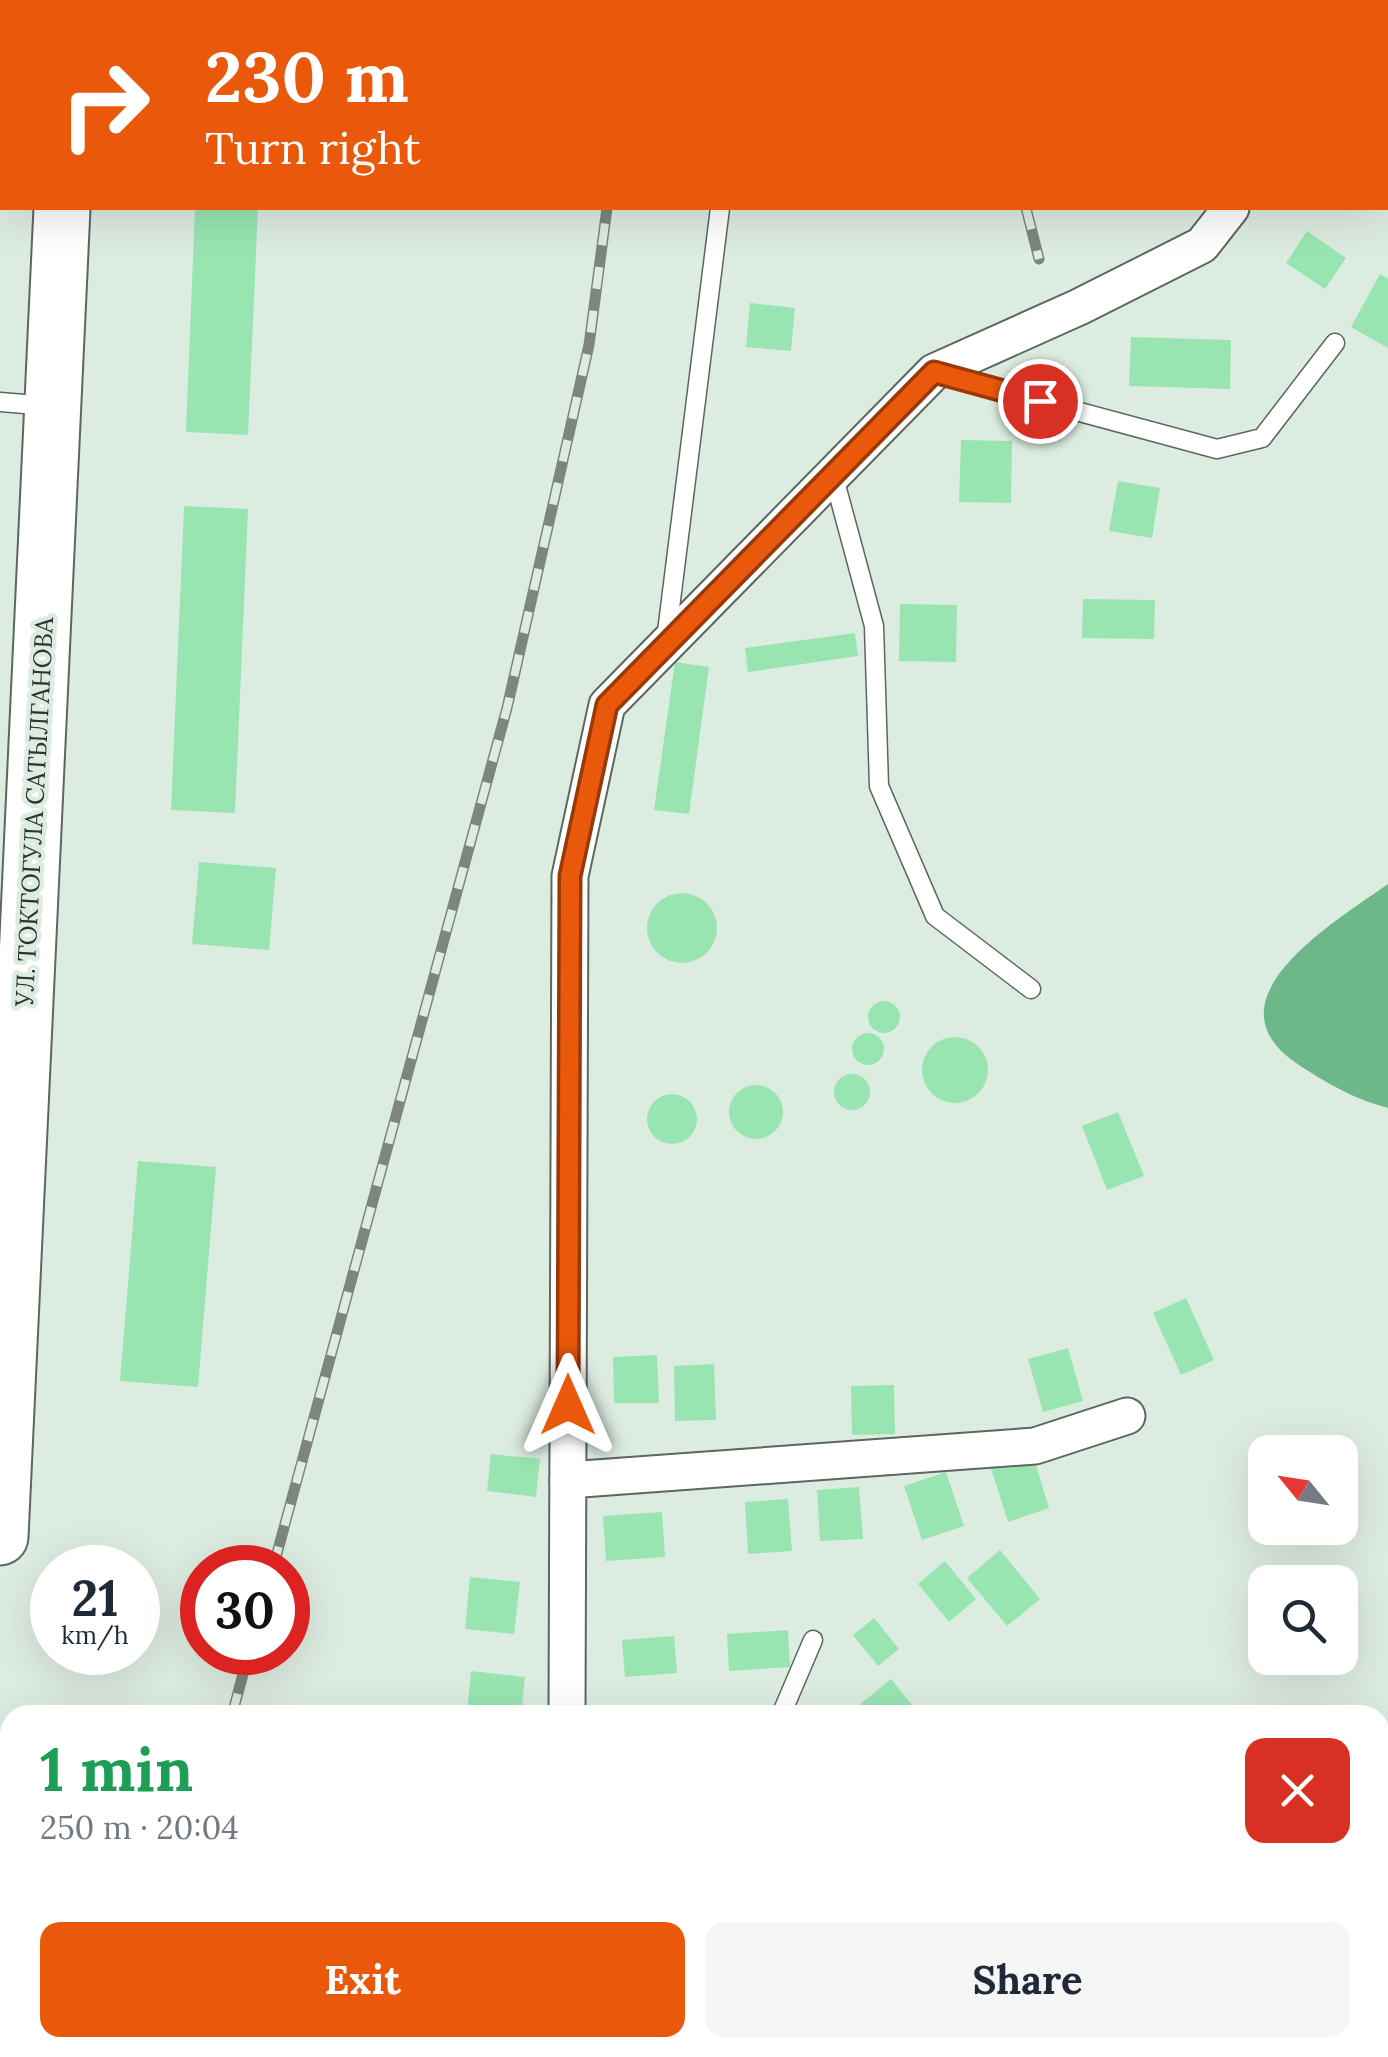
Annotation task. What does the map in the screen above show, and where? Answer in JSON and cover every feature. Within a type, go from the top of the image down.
[{"type":"main road","name":"УЛ. ТОКТОГУЛА САТЫЛГАНОВА","points":[[0,1537],[9,1154],[62,210]]},
{"type":"street","points":[[567,1705],[570,876],[607,705],[934,372],[1079,308],[1202,245],[1229,210]]},
{"type":"street","points":[[568,1480],[1035,1446],[1127,1416]]},
{"type":"lane","points":[[665,646],[720,210]]},
{"type":"lane","points":[[934,372],[1217,449],[1262,438],[1336,343]]},
{"type":"lane","points":[[0,402],[53,406]]},
{"type":"lane","points":[[833,474],[874,626],[879,786],[934,916],[1031,989]]},
{"type":"lane","points":[[785,1705],[812,1640]]},
{"type":"shaded area","points":[[1388,884],[1388,1108],[1342,1090],[1299,1065],[1272,1040],[1264,1015],[1270,990],[1286,965],[1337,920]]},
{"type":"building","points":[[195,210],[258,210],[248,435],[186,432]]},
{"type":"building","points":[[1307,231],[1346,258],[1325,289],[1286,263]]},
{"type":"building","points":[[1380,274],[1388,279],[1388,348],[1351,327]]},
{"type":"building","points":[[750,303],[795,308],[791,351],[746,347]]},
{"type":"building","points":[[1131,337],[1231,340],[1230,389],[1129,386]]},
{"type":"building","points":[[961,440],[1012,441],[1011,503],[959,502]]},
{"type":"building","points":[[1118,481],[1160,488],[1152,538],[1109,531]]},
{"type":"building","points":[[184,506],[248,509],[235,813],[171,810]]},
{"type":"building","points":[[1083,599],[1155,600],[1154,639],[1082,638]]},
{"type":"building","points":[[900,604],[957,605],[956,662],[899,661]]},
{"type":"building","points":[[855,633],[858,656],[748,672],[745,648]]},
{"type":"building","points":[[675,662],[709,667],[689,814],[654,810]]},
{"type":"building","points":[[199,862],[276,868],[269,950],[192,944]]},
{"type":"building","points":[[682,893],[707,903],[717,928],[707,953],[682,963],[657,953],[647,928],[657,903]]},
{"type":"building","points":[[884,1001],[896,1005],[900,1017],[896,1029],[884,1033],[872,1029],[868,1017],[872,1005]]},
{"type":"building","points":[[868,1033],[879,1038],[884,1049],[879,1060],[868,1065],[857,1060],[852,1049],[857,1038]]},
{"type":"building","points":[[955,1037],[979,1046],[988,1070],[979,1094],[955,1103],[931,1094],[922,1070],[931,1046]]},
{"type":"building","points":[[852,1074],[865,1079],[870,1092],[865,1105],[852,1110],[839,1105],[834,1092],[839,1079]]},
{"type":"building","points":[[756,1085],[775,1093],[783,1112],[775,1131],[756,1139],[737,1131],[729,1112],[737,1093]]},
{"type":"building","points":[[672,1094],[690,1101],[697,1119],[690,1137],[672,1144],[654,1137],[647,1119],[654,1101]]},
{"type":"building","points":[[1118,1112],[1144,1176],[1107,1190],[1082,1126]]},
{"type":"building","points":[[138,1161],[216,1167],[198,1387],[120,1381]]},
{"type":"building","points":[[1186,1298],[1214,1360],[1181,1375],[1153,1313]]},
{"type":"building","points":[[1068,1348],[1083,1401],[1043,1412],[1028,1359]]},
{"type":"building","points":[[657,1355],[659,1403],[614,1403],[613,1357]]},
{"type":"building","points":[[714,1364],[716,1420],[675,1421],[674,1366]]},
{"type":"building","points":[[894,1385],[895,1434],[852,1435],[851,1386]]},
{"type":"building","points":[[1032,1452],[1049,1508],[1008,1522],[990,1465]]},
{"type":"building","points":[[491,1454],[540,1459],[536,1497],[487,1491]]},
{"type":"building","points":[[946,1472],[964,1526],[922,1540],[904,1486]]},
{"type":"building","points":[[859,1487],[863,1539],[820,1541],[817,1490]]},
{"type":"building","points":[[788,1499],[792,1551],[748,1554],[745,1502]]},
{"type":"building","points":[[662,1512],[665,1557],[606,1561],[603,1516]]},
{"type":"building","points":[[1000,1550],[1040,1599],[1007,1626],[967,1578]]},
{"type":"building","points":[[945,1561],[976,1599],[949,1622],[918,1584]]},
{"type":"building","points":[[470,1577],[520,1582],[514,1634],[465,1629]]},
{"type":"building","points":[[874,1618],[899,1649],[878,1666],[853,1635]]},
{"type":"building","points":[[788,1630],[790,1667],[729,1671],[727,1634]]},
{"type":"building","points":[[674,1636],[677,1673],[625,1677],[622,1640]]},
{"type":"building","points":[[471,1671],[525,1677],[522,1705],[468,1705]]},
{"type":"building","points":[[891,1679],[912,1705],[859,1705]]},
{"type":"railway","points":[[279,1545],[507,708],[589,345],[607,210]]},
{"type":"railway","points":[[1027,210],[1039,259]]},
{"type":"railway","points":[[235,1705],[243,1675]]},
{"type":"route","points":[[568,1405],[570,876],[607,705],[934,372],[1040,401]]}]
